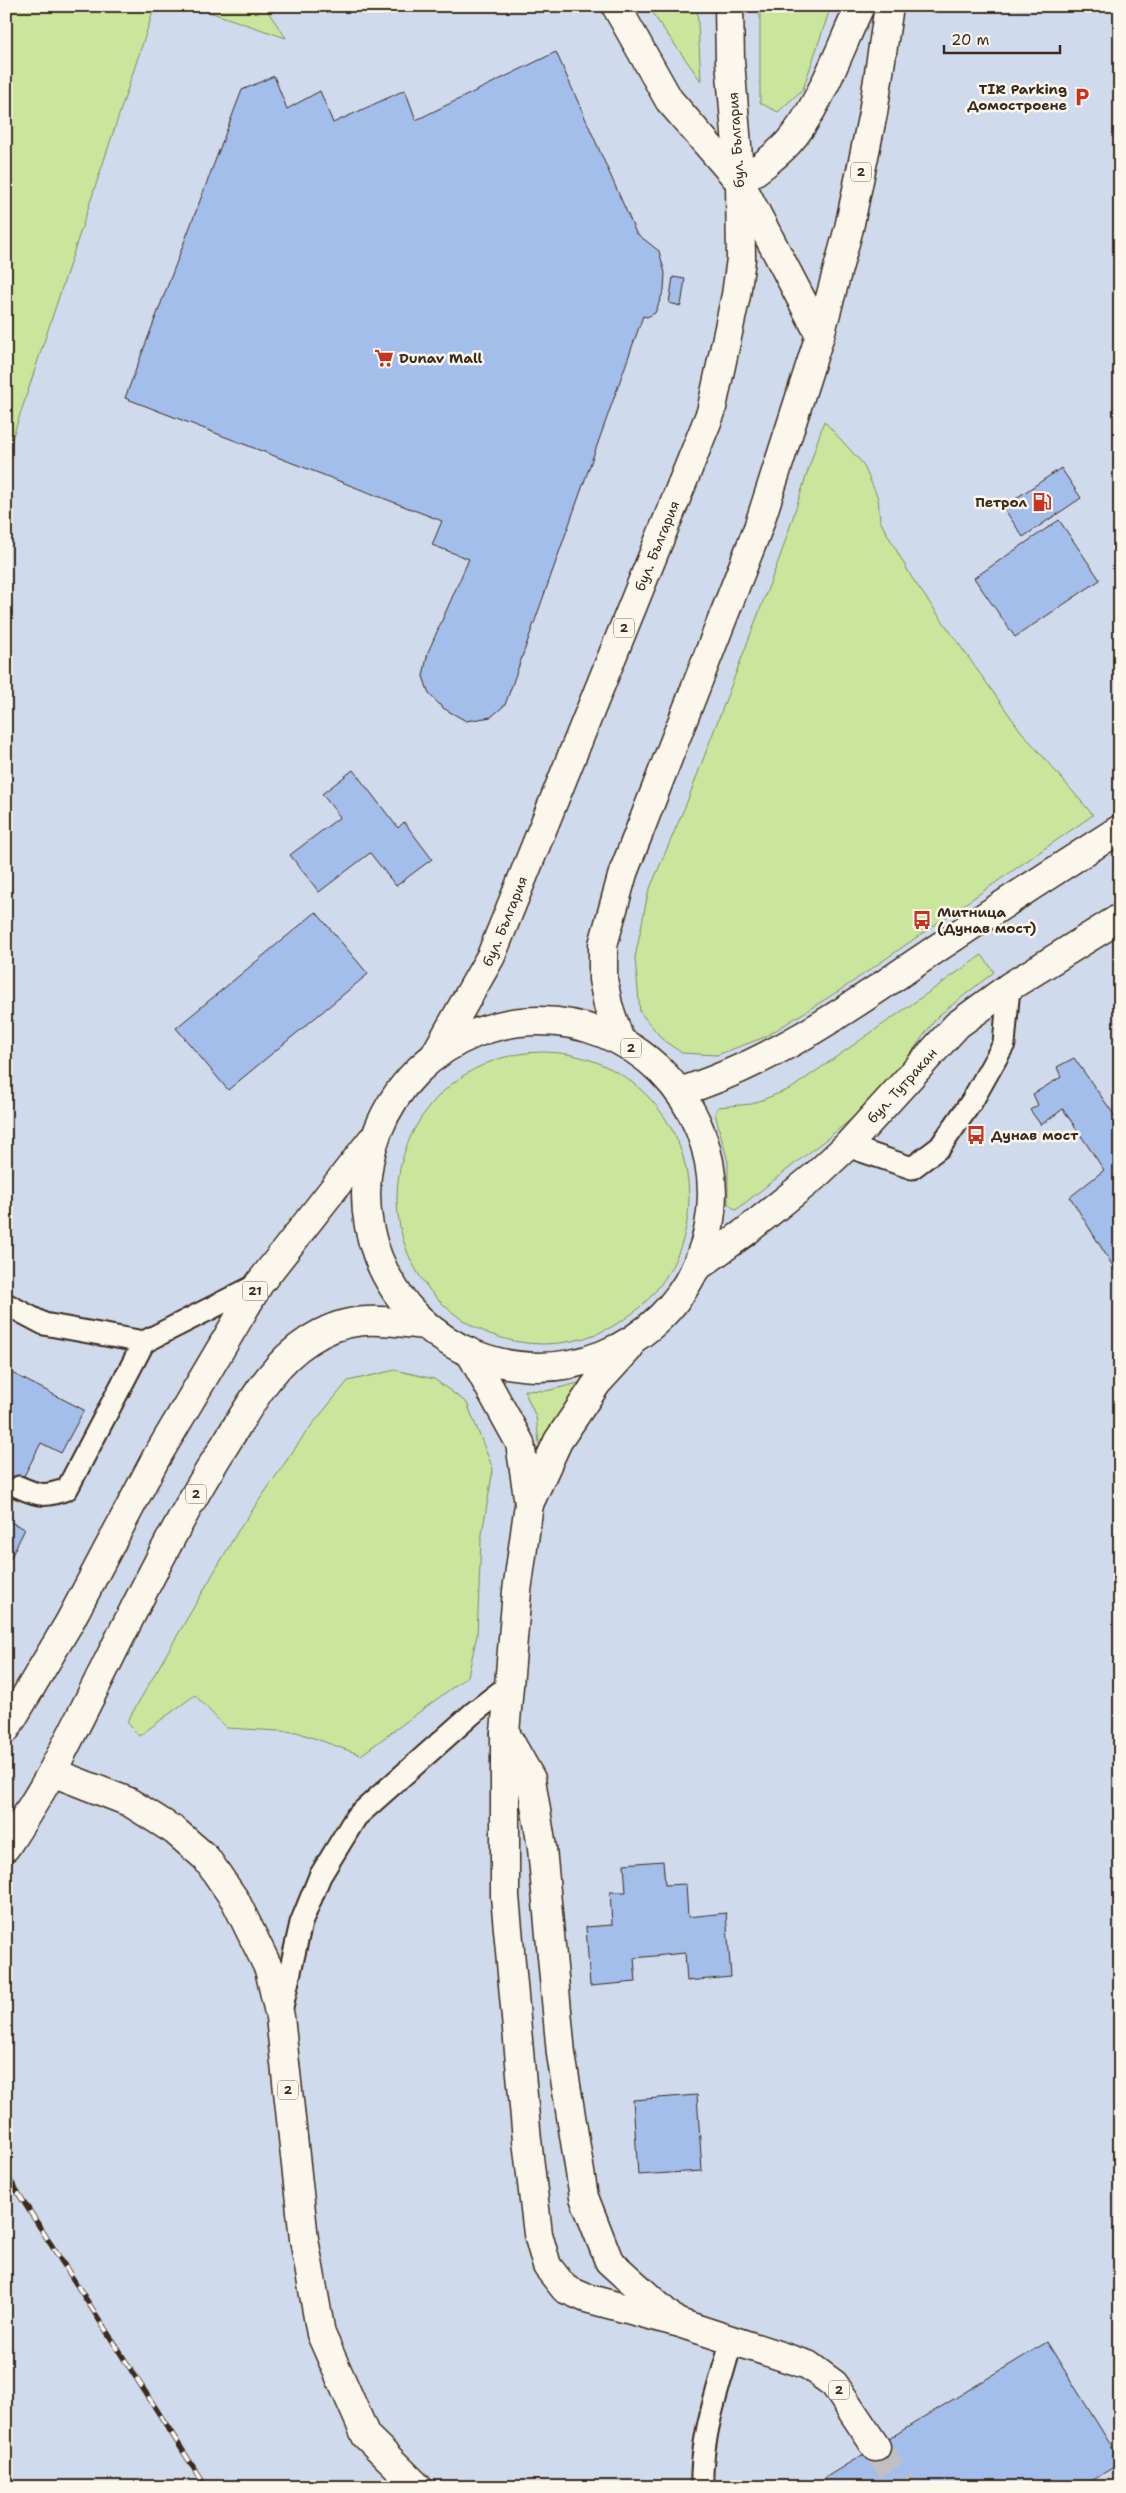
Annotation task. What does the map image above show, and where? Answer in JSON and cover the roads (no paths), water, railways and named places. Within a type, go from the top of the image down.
[{"type":"main road","points":[[616,6],[669,100],[740,182],[820,335]]},
{"type":"main road","name":"бул. България","points":[[436,1053],[491,956],[711,412],[736,295],[741,259],[740,182],[730,61],[729,6]]},
{"type":"main road","points":[[740,182],[769,161],[788,143],[807,117],[860,6]]},
{"type":"main road","name":"2","points":[[620,1041],[608,1005],[603,979],[603,945],[623,873],[658,779],[758,528],[820,335],[850,228],[873,113],[889,6]]},
{"type":"main road","points":[[679,1092],[714,1081],[751,1064],[830,1019],[1120,829]]},
{"type":"main road","name":"бул. Тутракан","points":[[696,1268],[752,1227],[815,1176],[847,1146],[957,1025],[1009,987],[1120,918]]},
{"type":"main road","name":"2","points":[[527,1020],[575,1024],[620,1041],[652,1062],[679,1092],[702,1132],[712,1178],[710,1224],[696,1268],[674,1304],[642,1334],[603,1356],[559,1367],[514,1366],[471,1354],[424,1325],[390,1286],[370,1239],[364,1188],[374,1138],[398,1091],[415,1071],[436,1053],[479,1031],[527,1020]]},
{"type":"main road","name":"21","points":[[6,1729],[69,1623],[156,1458],[260,1284],[374,1138]]},
{"type":"main road","name":"2","points":[[6,1848],[52,1772],[145,1586],[203,1480],[269,1376],[307,1342],[339,1325],[371,1319],[424,1325]]},
{"type":"main road","points":[[529,1504],[558,1442],[597,1383],[642,1334]]},
{"type":"main road","name":"2","points":[[471,1354],[520,1443],[529,1504],[516,1591],[505,1733],[505,1896],[527,2140],[538,2234],[547,2266],[565,2289],[586,2298],[676,2322],[808,2365],[834,2384],[876,2446]]},
{"type":"main road","points":[[505,1733],[531,1779],[542,1848],[561,2054],[584,2197],[609,2261],[676,2322]]},
{"type":"main road","name":"2","points":[[52,1772],[129,1802],[175,1831],[206,1858],[235,1900],[269,1968],[280,2017],[304,2239],[321,2334],[366,2436],[418,2487]]},
{"type":"lane","points":[[847,1146],[912,1168],[940,1148],[972,1101],[1004,1044],[1009,987]]},
{"type":"lane","points":[[19,1487],[34,1494],[50,1496],[67,1489],[144,1342],[260,1284]]},
{"type":"lane","points":[[6,1304],[44,1324],[144,1342]]},
{"type":"lane","points":[[280,2017],[301,1923],[320,1876],[356,1817],[473,1713],[509,1685]]},
{"type":"lane","points":[[702,2487],[706,2437],[732,2340]]},
{"type":"tunnel","points":[[876,2447],[903,2487]]},
{"type":"railway","points":[[6,2174],[206,2487]]},
{"type":"place","name":"TIR Parking Домостроене","points":[[1082,97]]},
{"type":"place","name":"Dunav Mall","points":[[384,358]]},
{"type":"place","name":"Петрол","points":[[1042,502]]},
{"type":"place","name":"Митница (Дунав мост)","points":[[922,920]]},
{"type":"place","name":"Дунав мост","points":[[976,1135]]}]
